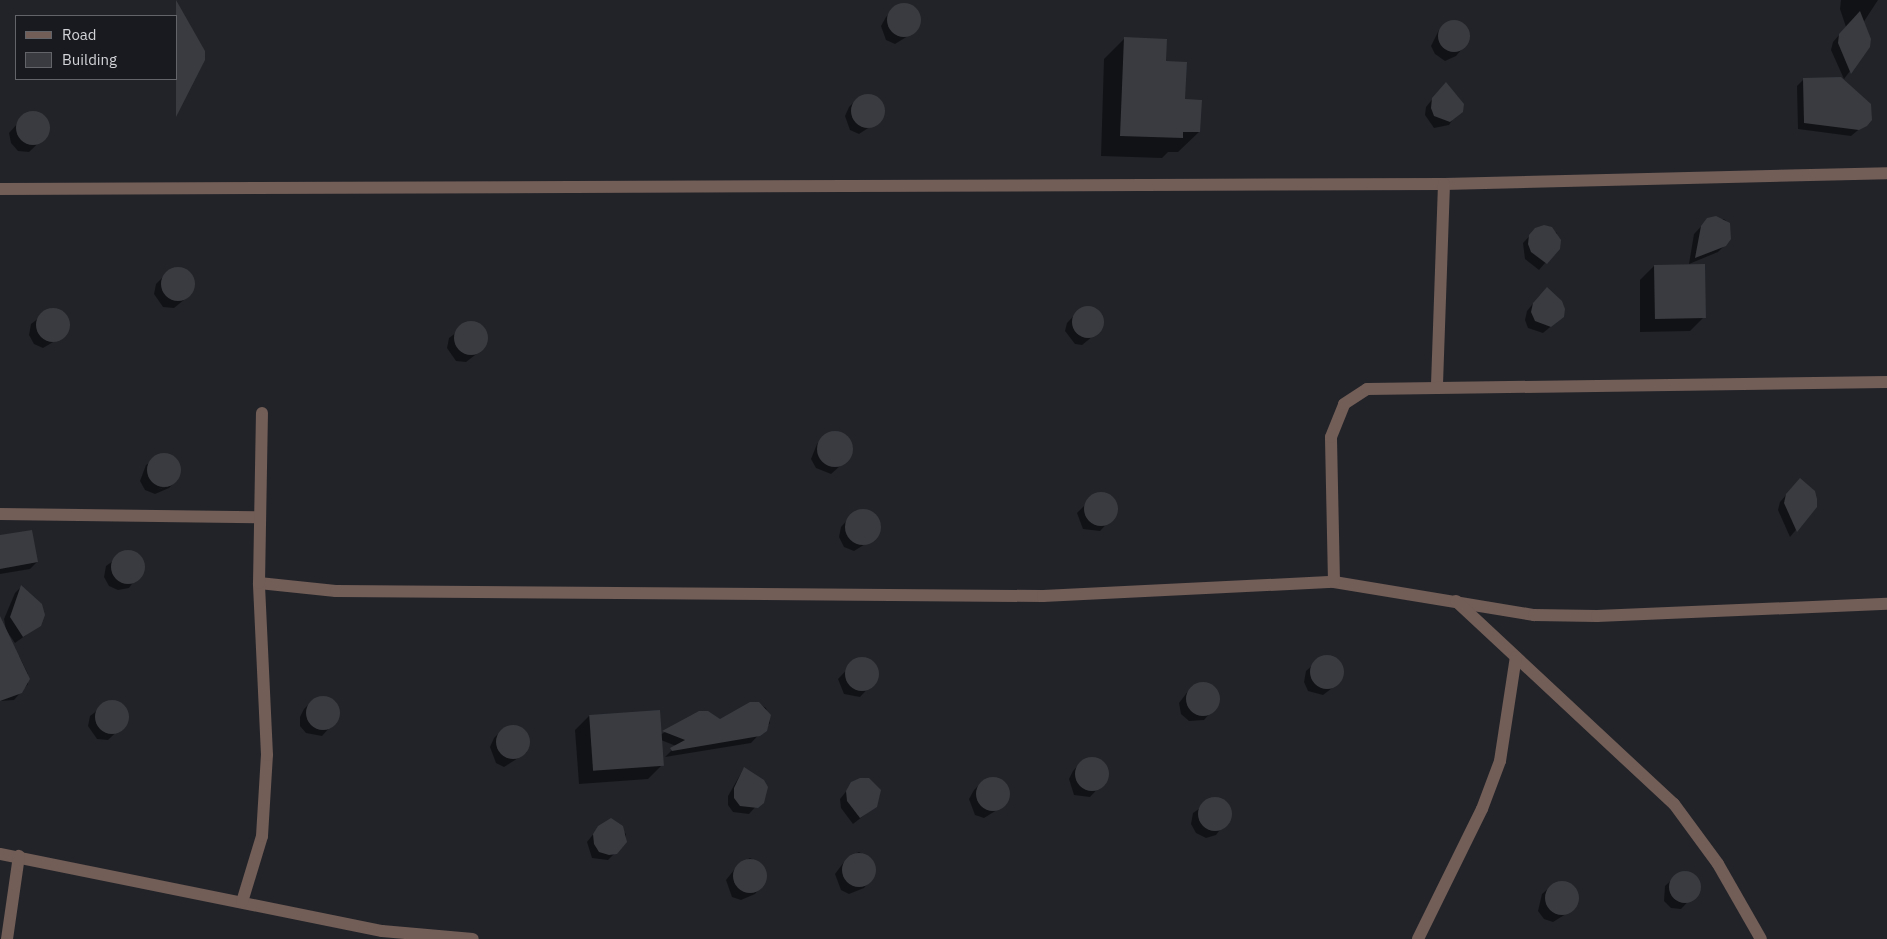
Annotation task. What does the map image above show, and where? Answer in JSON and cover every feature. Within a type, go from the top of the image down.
[{"type":"street","points":[[0,189],[1444,184],[1887,173]]},
{"type":"street","points":[[1438,386],[1444,184]]},
{"type":"street","points":[[1334,582],[1331,437],[1344,404],[1367,389],[1438,386],[1887,382]]},
{"type":"street","points":[[242,902],[262,836],[267,755],[259,582],[262,413]]},
{"type":"street","points":[[0,514],[259,517]]},
{"type":"street","points":[[259,582],[336,591],[1043,596],[1334,582],[1534,615],[1597,616],[1887,604]]},
{"type":"street","points":[[1456,601],[1674,804],[1718,864],[1761,939]]},
{"type":"street","points":[[1418,939],[1482,809],[1500,761],[1516,656]]},
{"type":"street","points":[[0,854],[19,856],[242,902],[381,935],[473,939]]},
{"type":"street","points":[[7,939],[19,856]]},
{"type":"building","points":[[176,0],[205,51],[205,60],[176,117],[178,15],[176,15]]},
{"type":"building","points":[[904,3],[916,8],[921,20],[916,32],[904,37],[892,32],[887,20],[892,8]]},
{"type":"building","points":[[1860,11],[1871,39],[1870,47],[1851,74],[1838,43],[1839,34]]},
{"type":"building","points":[[1454,20],[1466,24],[1470,36],[1466,48],[1454,52],[1442,48],[1438,36],[1442,24]]},
{"type":"building","points":[[1124,37],[1167,39],[1166,61],[1187,62],[1185,99],[1202,100],[1200,132],[1183,132],[1183,138],[1120,136]]},
{"type":"building","points":[[1841,77],[1871,104],[1872,120],[1867,126],[1859,130],[1804,123],[1803,78]]},
{"type":"building","points":[[1446,82],[1464,104],[1463,112],[1450,122],[1434,116],[1431,108],[1432,98]]},
{"type":"building","points":[[868,94],[880,99],[885,111],[880,123],[868,128],[856,123],[851,111],[856,99]]},
{"type":"building","points":[[33,111],[40,112],[45,116],[49,121],[49,135],[45,140],[40,144],[33,145],[26,144],[21,140],[17,135],[16,128],[17,121],[21,116],[26,112]]},
{"type":"building","points":[[1716,216],[1730,223],[1731,239],[1726,246],[1695,258],[1701,226],[1707,218]]},
{"type":"building","points":[[1544,225],[1552,227],[1561,240],[1560,249],[1547,264],[1531,252],[1528,244],[1529,235],[1535,228]]},
{"type":"building","points":[[1705,264],[1706,318],[1655,319],[1654,265]]},
{"type":"building","points":[[178,267],[185,268],[190,272],[194,277],[194,291],[190,296],[185,300],[178,301],[171,300],[166,296],[162,291],[161,284],[162,277],[166,272],[171,268]]},
{"type":"building","points":[[1547,287],[1562,301],[1565,309],[1564,317],[1551,327],[1535,321],[1531,312],[1533,303]]},
{"type":"building","points":[[1088,306],[1100,310],[1104,322],[1100,334],[1088,338],[1076,334],[1072,322],[1076,310]]},
{"type":"building","points":[[53,308],[60,309],[65,313],[69,318],[69,332],[65,337],[60,341],[53,342],[46,341],[41,337],[37,332],[36,325],[37,318],[41,313],[46,309]]},
{"type":"building","points":[[471,321],[478,322],[483,326],[487,331],[487,345],[483,350],[478,354],[471,355],[464,354],[459,350],[455,345],[454,338],[455,331],[459,326],[464,322]]},
{"type":"building","points":[[835,431],[847,437],[853,449],[847,461],[835,467],[823,461],[817,449],[823,437]]},
{"type":"building","points":[[164,453],[171,454],[176,458],[180,463],[180,477],[176,482],[171,486],[164,487],[157,486],[152,482],[148,477],[147,470],[148,463],[152,458],[157,454]]},
{"type":"building","points":[[1800,478],[1815,491],[1817,507],[1797,532],[1784,503],[1786,494]]},
{"type":"building","points":[[1101,492],[1108,493],[1113,497],[1117,502],[1117,516],[1113,521],[1108,525],[1101,526],[1094,525],[1089,521],[1085,516],[1084,509],[1085,502],[1089,497],[1094,493]]},
{"type":"building","points":[[863,509],[875,515],[881,527],[875,539],[863,545],[851,539],[845,527],[851,515]]},
{"type":"building","points":[[32,530],[38,562],[0,569],[0,535]]},
{"type":"building","points":[[128,550],[135,551],[140,555],[144,560],[144,574],[140,579],[135,583],[128,584],[121,583],[116,579],[112,574],[111,567],[112,560],[116,555],[121,551]]},
{"type":"building","points":[[21,585],[42,604],[45,615],[41,626],[23,637],[10,617]]},
{"type":"building","points":[[0,616],[30,679],[22,693],[0,701]]},
{"type":"building","points":[[1327,655],[1334,656],[1339,660],[1343,665],[1343,679],[1339,684],[1334,688],[1327,689],[1320,688],[1315,684],[1311,679],[1310,672],[1311,665],[1315,660],[1320,656]]},
{"type":"building","points":[[862,657],[869,658],[874,662],[878,667],[878,681],[874,686],[869,690],[862,691],[855,690],[850,686],[846,681],[845,674],[846,667],[850,662],[855,658]]},
{"type":"building","points":[[1203,682],[1210,683],[1215,687],[1219,692],[1219,706],[1215,711],[1210,715],[1203,716],[1196,715],[1191,711],[1187,706],[1186,699],[1187,692],[1191,687],[1196,683]]},
{"type":"building","points":[[323,696],[330,697],[335,701],[339,706],[339,720],[335,725],[330,729],[323,730],[316,729],[311,725],[307,720],[306,713],[307,706],[311,701],[316,697]]},
{"type":"building","points":[[112,700],[119,701],[124,705],[128,710],[128,724],[124,729],[119,733],[112,734],[105,733],[100,729],[96,724],[95,717],[96,710],[100,705],[105,701]]},
{"type":"building","points":[[750,702],[759,702],[771,715],[767,731],[760,736],[672,751],[670,748],[685,740],[662,731],[699,711],[708,711],[720,719]]},
{"type":"building","points":[[660,710],[664,766],[593,771],[589,715]]},
{"type":"building","points":[[513,725],[520,726],[525,730],[529,735],[529,749],[525,754],[520,758],[513,759],[506,758],[501,754],[497,749],[496,742],[497,735],[501,730],[506,726]]},
{"type":"building","points":[[1092,757],[1099,758],[1104,762],[1108,767],[1108,781],[1104,786],[1099,790],[1092,791],[1085,790],[1080,786],[1076,781],[1075,774],[1076,767],[1080,762],[1085,758]]},
{"type":"building","points":[[744,767],[764,780],[768,787],[764,803],[758,808],[740,806],[734,798],[734,788]]},
{"type":"building","points":[[993,777],[1000,778],[1005,782],[1009,787],[1009,801],[1005,806],[1000,810],[993,811],[986,810],[981,806],[977,801],[976,794],[977,787],[981,782],[986,778]]},
{"type":"building","points":[[860,778],[869,778],[881,790],[877,807],[860,818],[847,801],[846,791],[851,782]]},
{"type":"building","points":[[1215,797],[1222,798],[1227,802],[1231,807],[1231,821],[1227,826],[1222,830],[1215,831],[1208,830],[1203,826],[1199,821],[1198,814],[1199,807],[1203,802],[1208,798]]},
{"type":"building","points":[[611,818],[623,826],[627,842],[617,854],[609,855],[599,852],[594,844],[593,834],[598,826]]},
{"type":"building","points":[[859,853],[866,854],[871,858],[875,863],[875,877],[871,882],[866,886],[859,887],[852,886],[847,882],[843,877],[842,870],[843,863],[847,858],[852,854]]},
{"type":"building","points":[[750,859],[757,860],[762,864],[766,869],[766,883],[762,888],[757,892],[750,893],[743,892],[738,888],[734,883],[733,876],[734,869],[738,864],[743,860]]},
{"type":"building","points":[[1685,871],[1691,872],[1696,876],[1700,881],[1700,893],[1696,898],[1691,902],[1685,903],[1679,902],[1674,898],[1670,893],[1669,887],[1670,881],[1674,876],[1679,872]]},
{"type":"building","points":[[1562,881],[1569,882],[1574,886],[1578,891],[1578,905],[1574,910],[1569,914],[1562,915],[1555,914],[1550,910],[1546,905],[1545,898],[1546,891],[1550,886],[1555,882]]}]
